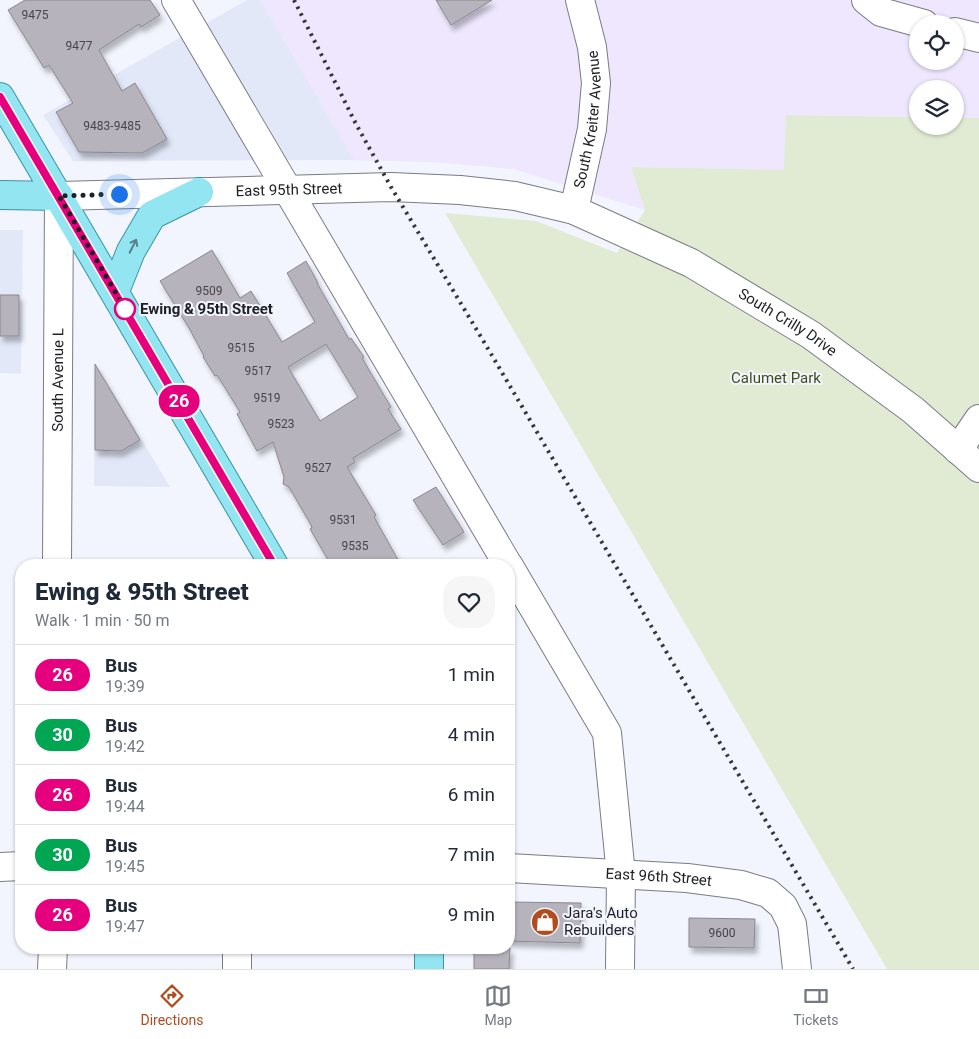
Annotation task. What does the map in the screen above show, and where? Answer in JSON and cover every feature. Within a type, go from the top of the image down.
[{"type":"main road","points":[[0,97],[271,559]]},
{"type":"main road","points":[[115,291],[132,248],[152,215],[199,192]]},
{"type":"main road","name":"East 95th Street","points":[[0,195],[59,196]]},
{"type":"main road","points":[[429,954],[429,969]]},
{"type":"street","points":[[176,0],[504,559]]},
{"type":"street","name":"South Kreiter Avenue","points":[[574,210],[592,129],[596,83],[592,47],[580,0]]},
{"type":"street","points":[[866,0],[881,12],[909,20]]},
{"type":"street","points":[[964,34],[979,38]]},
{"type":"street","name":"East 95th Street","points":[[59,196],[391,188],[460,190],[514,196],[574,210]]},
{"type":"street","name":"South Avenue L","points":[[57,559],[59,196]]},
{"type":"street","name":"South Crilly Drive","points":[[574,210],[691,263],[811,335],[913,410],[979,468]]},
{"type":"street","points":[[958,450],[979,419]]},
{"type":"street","points":[[515,577],[607,733],[621,874],[620,969]]},
{"type":"street","points":[[0,866],[15,866]]},
{"type":"street","name":"East 96th Street","points":[[515,868],[687,878],[742,885],[768,894],[783,906],[792,924],[797,969]]},
{"type":"street","points":[[52,969],[53,954]]},
{"type":"street","points":[[237,969],[238,954]]},
{"type":"shaded area","points":[[247,0],[347,0],[434,162],[353,160],[73,161],[43,115]]},
{"type":"shaded area","points":[[260,0],[979,0],[979,118],[964,118],[964,80],[909,80],[909,117],[786,115],[785,170],[632,167],[645,210],[513,169],[434,162],[354,160]]},
{"type":"shaded area","points":[[0,230],[23,230],[21,374],[0,373]]},
{"type":"shaded area","points":[[105,379],[170,487],[94,486],[95,382]]},
{"type":"green space","name":"Calumet Park","points":[[786,115],[909,117],[909,135],[964,135],[964,118],[979,118],[979,969],[887,969],[445,213],[536,221],[617,253],[645,210],[631,167],[784,170]]},
{"type":"building","points":[[25,0],[150,0],[160,15],[141,27],[139,24],[99,50],[122,91],[135,83],[167,139],[142,153],[79,152],[56,112],[73,103],[49,65],[44,68],[8,10]]},
{"type":"building","points":[[436,0],[492,0],[451,25]]},
{"type":"building","points":[[212,250],[240,298],[251,291],[282,342],[315,322],[287,273],[306,261],[349,339],[351,338],[364,357],[362,358],[391,407],[388,409],[401,429],[353,458],[355,462],[347,467],[376,515],[374,517],[398,559],[328,559],[289,487],[283,484],[284,477],[273,442],[257,451],[237,414],[240,412],[217,375],[215,376],[203,357],[189,328],[160,281]],"holes":[[[326,344],[358,397],[320,421],[288,367]]]},
{"type":"building","points":[[0,295],[19,295],[19,336],[0,336]]},
{"type":"building","points":[[95,364],[140,440],[121,451],[95,450]]},
{"type":"building","points":[[436,487],[464,532],[443,545],[413,500]]},
{"type":"building","name":"Jara's Auto Rebuilders","points":[[515,902],[581,903],[580,943],[515,941]]},
{"type":"building","points":[[689,918],[755,919],[754,948],[689,947]]},
{"type":"building","points":[[474,954],[510,954],[509,969],[474,969]]},
{"type":"railway","points":[[294,0],[356,124],[391,187],[853,969]]},
{"type":"bus line","name":"26","points":[[0,97],[271,559]]},
{"type":"place","name":"Ewing & 95th Street","points":[[125,309]]},
{"type":"place","name":"Jara's Auto Rebuilders","points":[[545,922]]},
{"type":"route","points":[[119,194],[59,196],[127,312],[125,309]]}]
